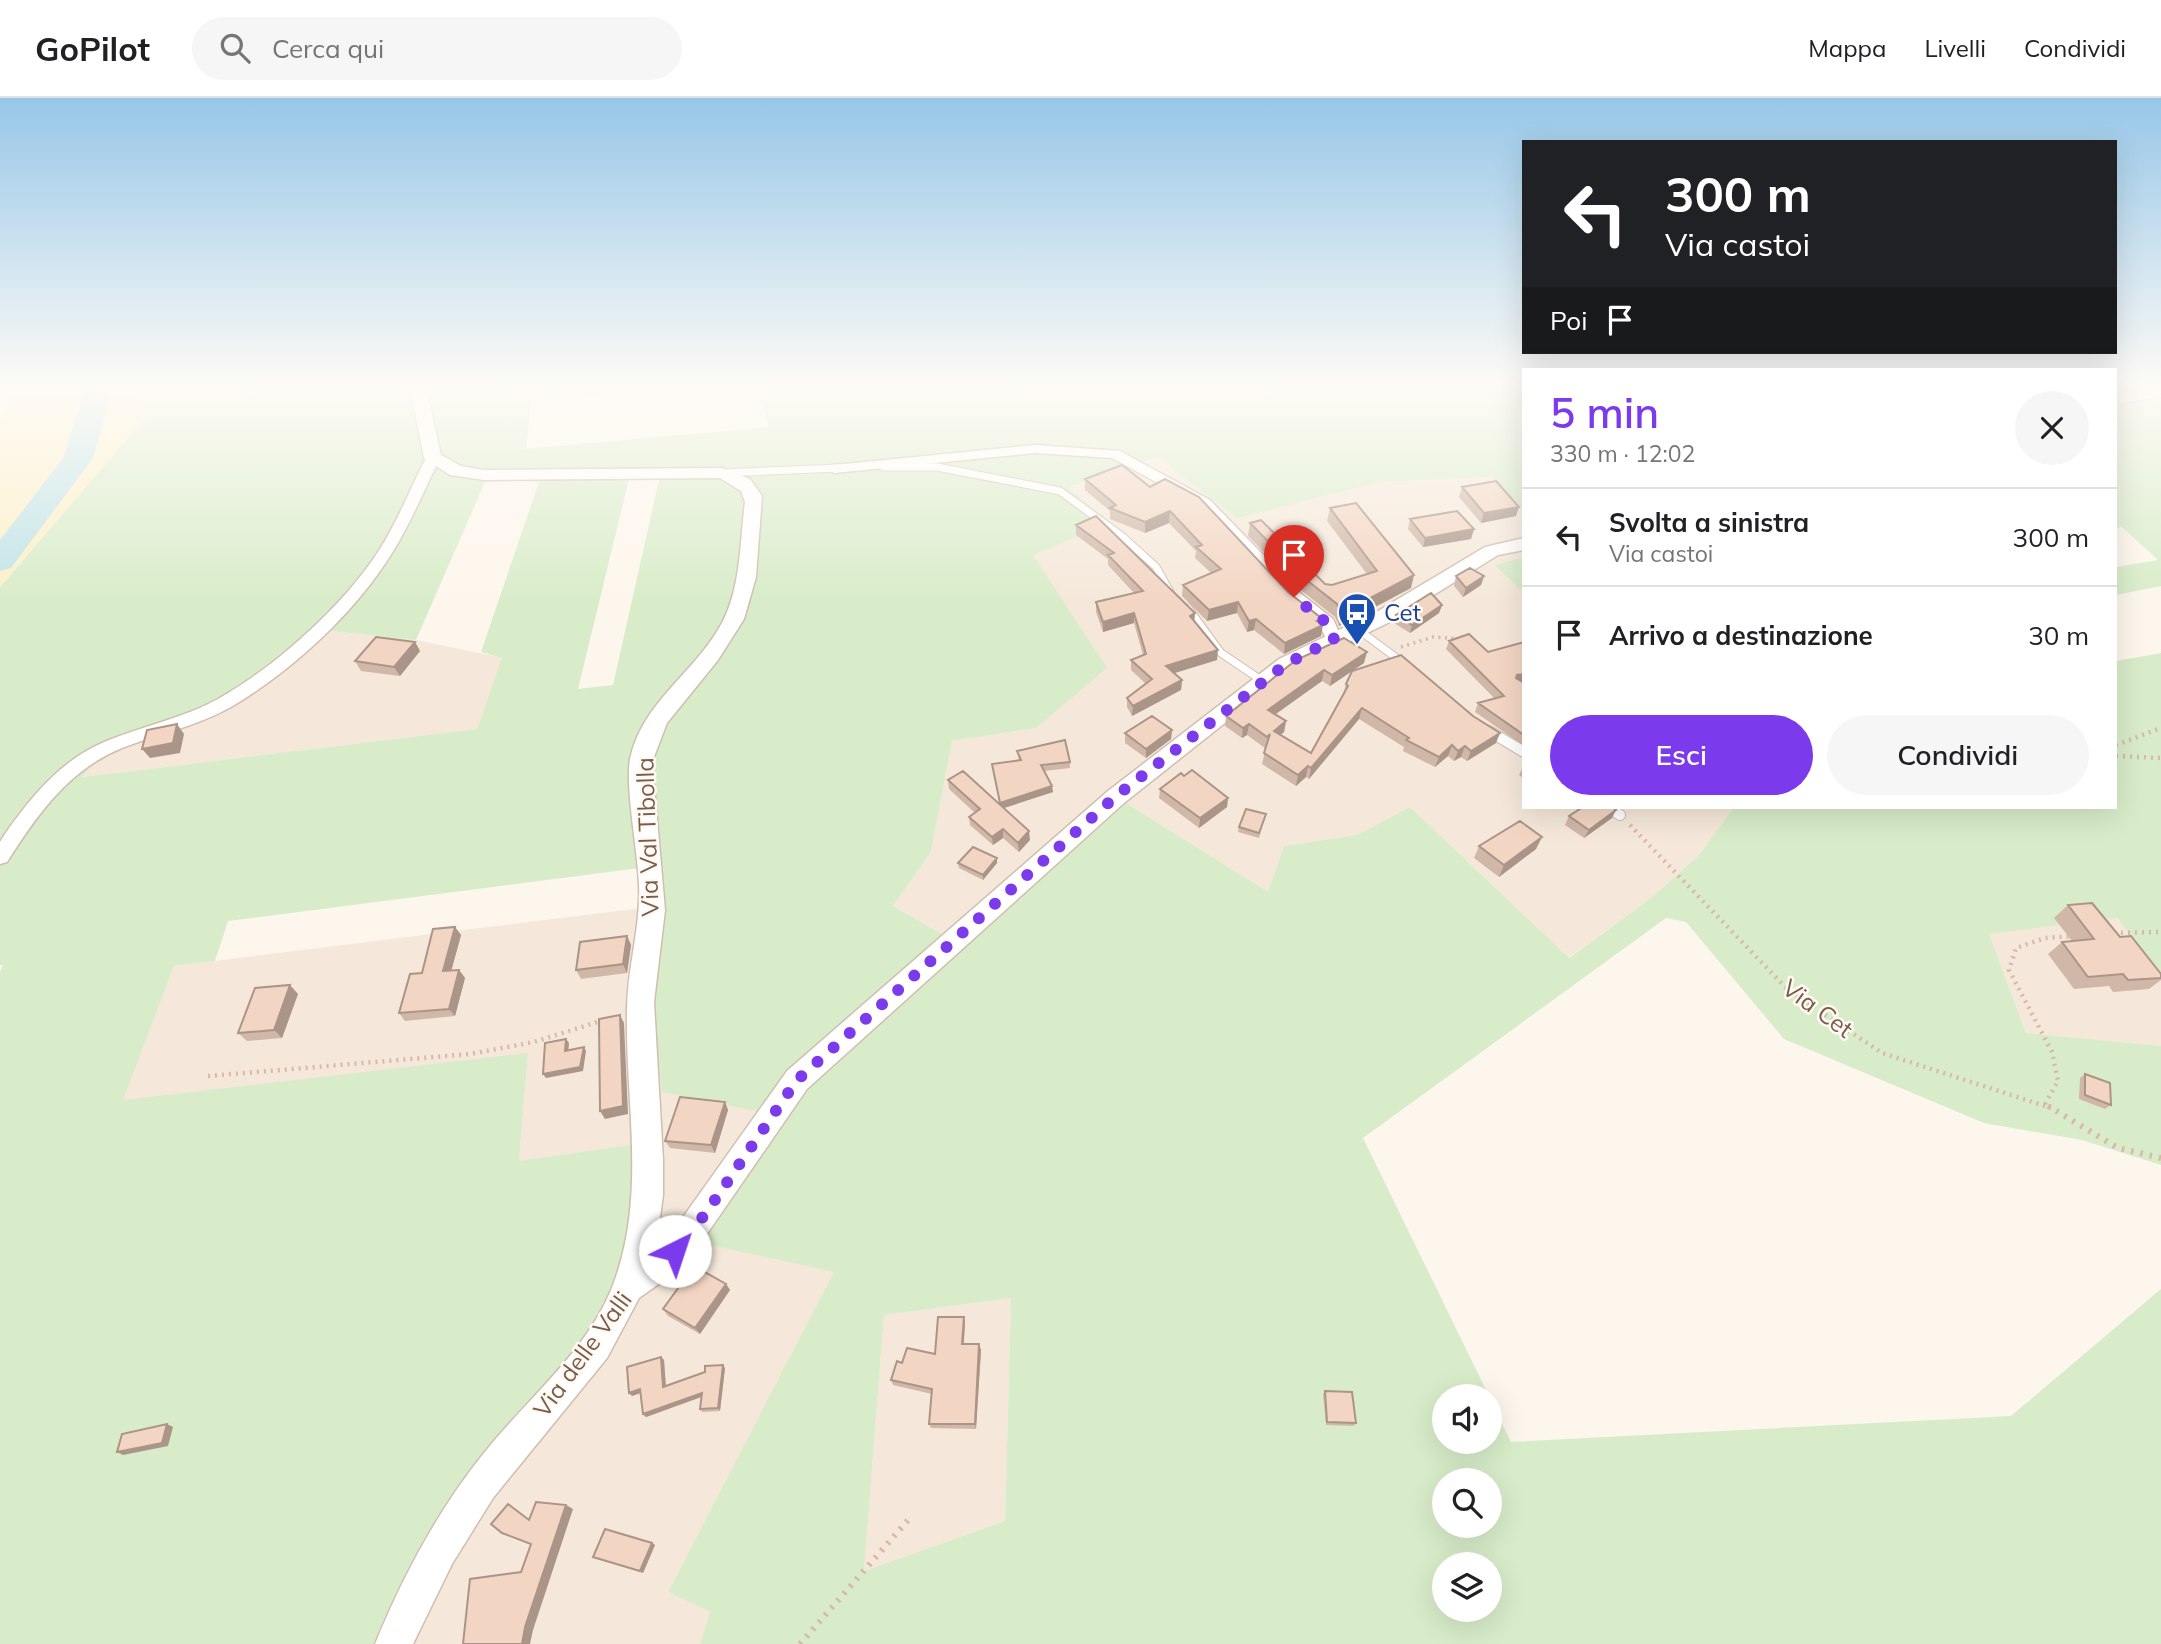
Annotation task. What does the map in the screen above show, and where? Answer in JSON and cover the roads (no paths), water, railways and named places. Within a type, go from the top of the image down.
[{"type":"street","points":[[0,857],[37,801],[50,786],[81,762],[114,745],[201,715],[227,702],[306,640],[377,565],[432,459]]},
{"type":"street","points":[[435,459],[456,471],[484,475],[722,474]]},
{"type":"street","points":[[834,468],[928,459]]},
{"type":"street","points":[[1124,459],[1205,503],[1294,597],[1345,634]]},
{"type":"street","name":"Via Val Tibolla","points":[[628,1288],[642,1235],[651,1172],[640,1002],[652,911],[641,762],[644,745],[666,704],[726,633],[742,596],[753,495],[743,483],[722,474]]},
{"type":"street","name":"Via delle Valli","points":[[394,1644],[418,1589],[460,1516],[498,1463],[587,1357],[614,1317],[628,1288],[662,1263],[687,1237],[797,1080],[1115,797],[1286,664],[1385,617],[1492,551],[1522,544]]},
{"type":"lane","points":[[722,474],[834,468],[937,467],[1060,491],[1123,537],[1156,567],[1170,593],[1199,619],[1220,652],[1241,671],[1264,682]]},
{"type":"lane","points":[[1345,634],[1390,652],[1411,669]]},
{"type":"lane","points":[[1484,727],[1522,751]]},
{"type":"lane","points":[[1611,809],[1620,815]]},
{"type":"waterway","points":[[0,561],[77,459]]},
{"type":"place","name":"Cet","points":[[1357,646]]}]
